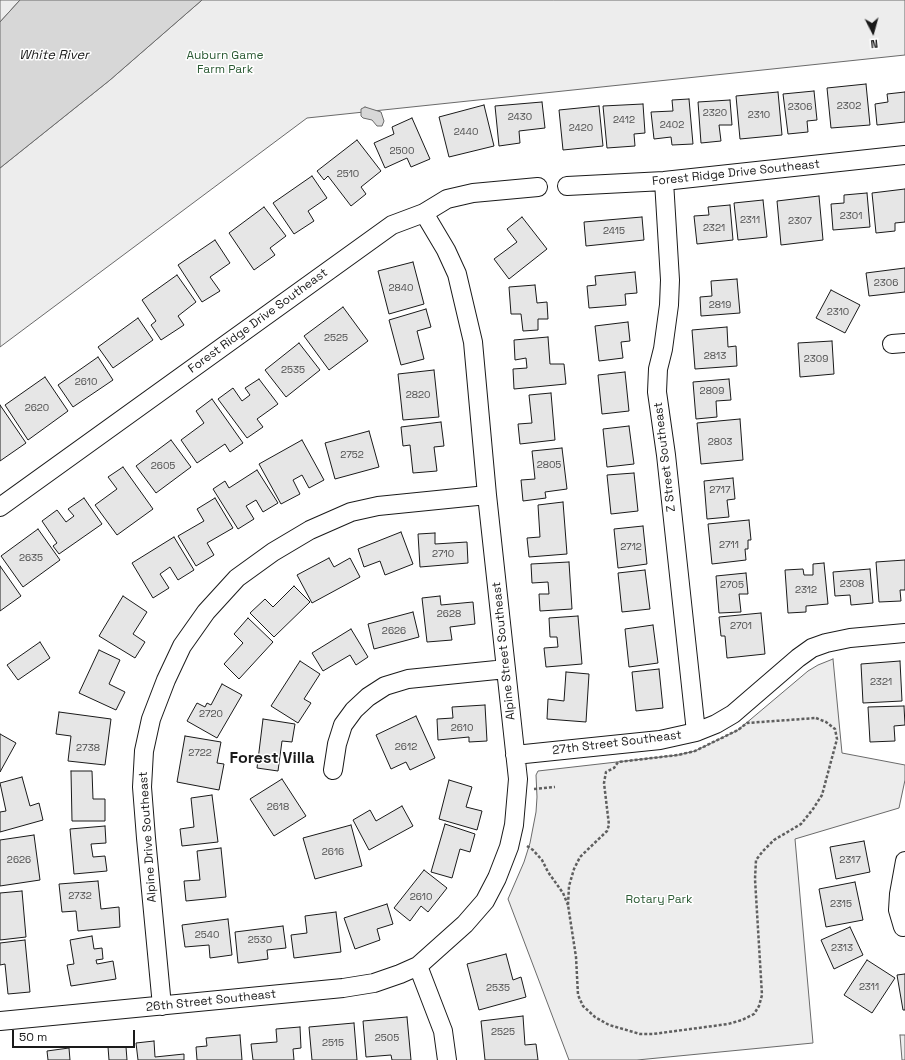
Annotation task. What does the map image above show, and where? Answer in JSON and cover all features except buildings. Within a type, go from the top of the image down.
[{"type":"street","name":"Forest Ridge Drive Southeast","points":[[567,186],[664,181],[905,155]]},
{"type":"street","name":"Z Street Southeast","points":[[664,181],[670,280],[669,305],[663,349],[658,370],[657,392],[666,455],[696,732]]},
{"type":"street","name":"Forest Ridge Drive Southeast","points":[[0,507],[392,225],[424,213],[447,199],[472,193],[538,187]]},
{"type":"street","name":"Alpine Street Southeast","points":[[418,966],[465,924],[485,901],[498,878],[511,840],[518,789],[487,495],[473,342],[467,311],[457,274],[446,250],[424,213]]},
{"type":"street","name":"Alpine Drive Southeast","points":[[162,1006],[142,787],[144,751],[151,718],[166,680],[182,646],[206,612],[237,578],[273,552],[310,530],[351,512],[378,506],[487,495]]},
{"type":"street","name":"27th Street Southeast","points":[[515,755],[660,740],[696,732],[716,724],[733,714],[798,658],[812,648],[826,643],[850,638],[905,633]]},
{"type":"street","points":[[333,770],[337,744],[343,725],[354,710],[368,697],[385,686],[408,679],[506,669]]},
{"type":"street","points":[[903,927],[898,910],[899,894],[905,862]]},
{"type":"street","points":[[418,966],[443,1031],[447,1060]]},
{"type":"street","name":"26th Street Southeast","points":[[0,1021],[344,988],[374,983],[418,966]]},
{"type":"path","points":[[511,840],[529,847],[542,860],[548,872],[563,894],[568,905],[576,957],[578,995],[583,1006],[595,1017],[609,1025],[640,1034],[653,1034],[728,1024],[742,1020],[754,1014],[759,1006],[762,995],[755,879],[756,860],[762,851],[774,840],[800,824],[813,809],[822,795],[837,739],[835,729],[826,722],[816,718],[747,722],[738,730],[694,750],[678,755],[618,762],[614,768],[606,772],[604,783],[609,824],[607,831],[580,857],[574,869],[569,886],[568,905]]},
{"type":"path","points":[[518,789],[555,787]]},
{"type":"shaded area","points":[[0,0],[20,0],[0,22]]},
{"type":"shaded area","name":"Auburn Game Farm Park","points":[[202,0],[905,0],[905,55],[307,118],[0,347],[0,168],[110,80]]},
{"type":"shaded area","name":"Rotary Park","points":[[833,659],[842,753],[905,765],[905,780],[899,808],[795,839],[813,1043],[637,1060],[569,1060],[508,899],[524,862],[530,843],[536,812],[536,775],[538,771],[678,755],[695,751],[738,730],[808,671]]},
{"type":"shaded area","points":[[900,1035],[905,1035],[905,1060],[902,1060]]},
{"type":"water","name":"White River","points":[[20,0],[202,0],[110,80],[0,168],[0,22]]},
{"type":"water","points":[[365,107],[381,112],[384,121],[382,126],[377,126],[372,120],[361,116],[361,109]]},
{"type":"district","name":"Forest Villa","points":[[272,759]]}]
